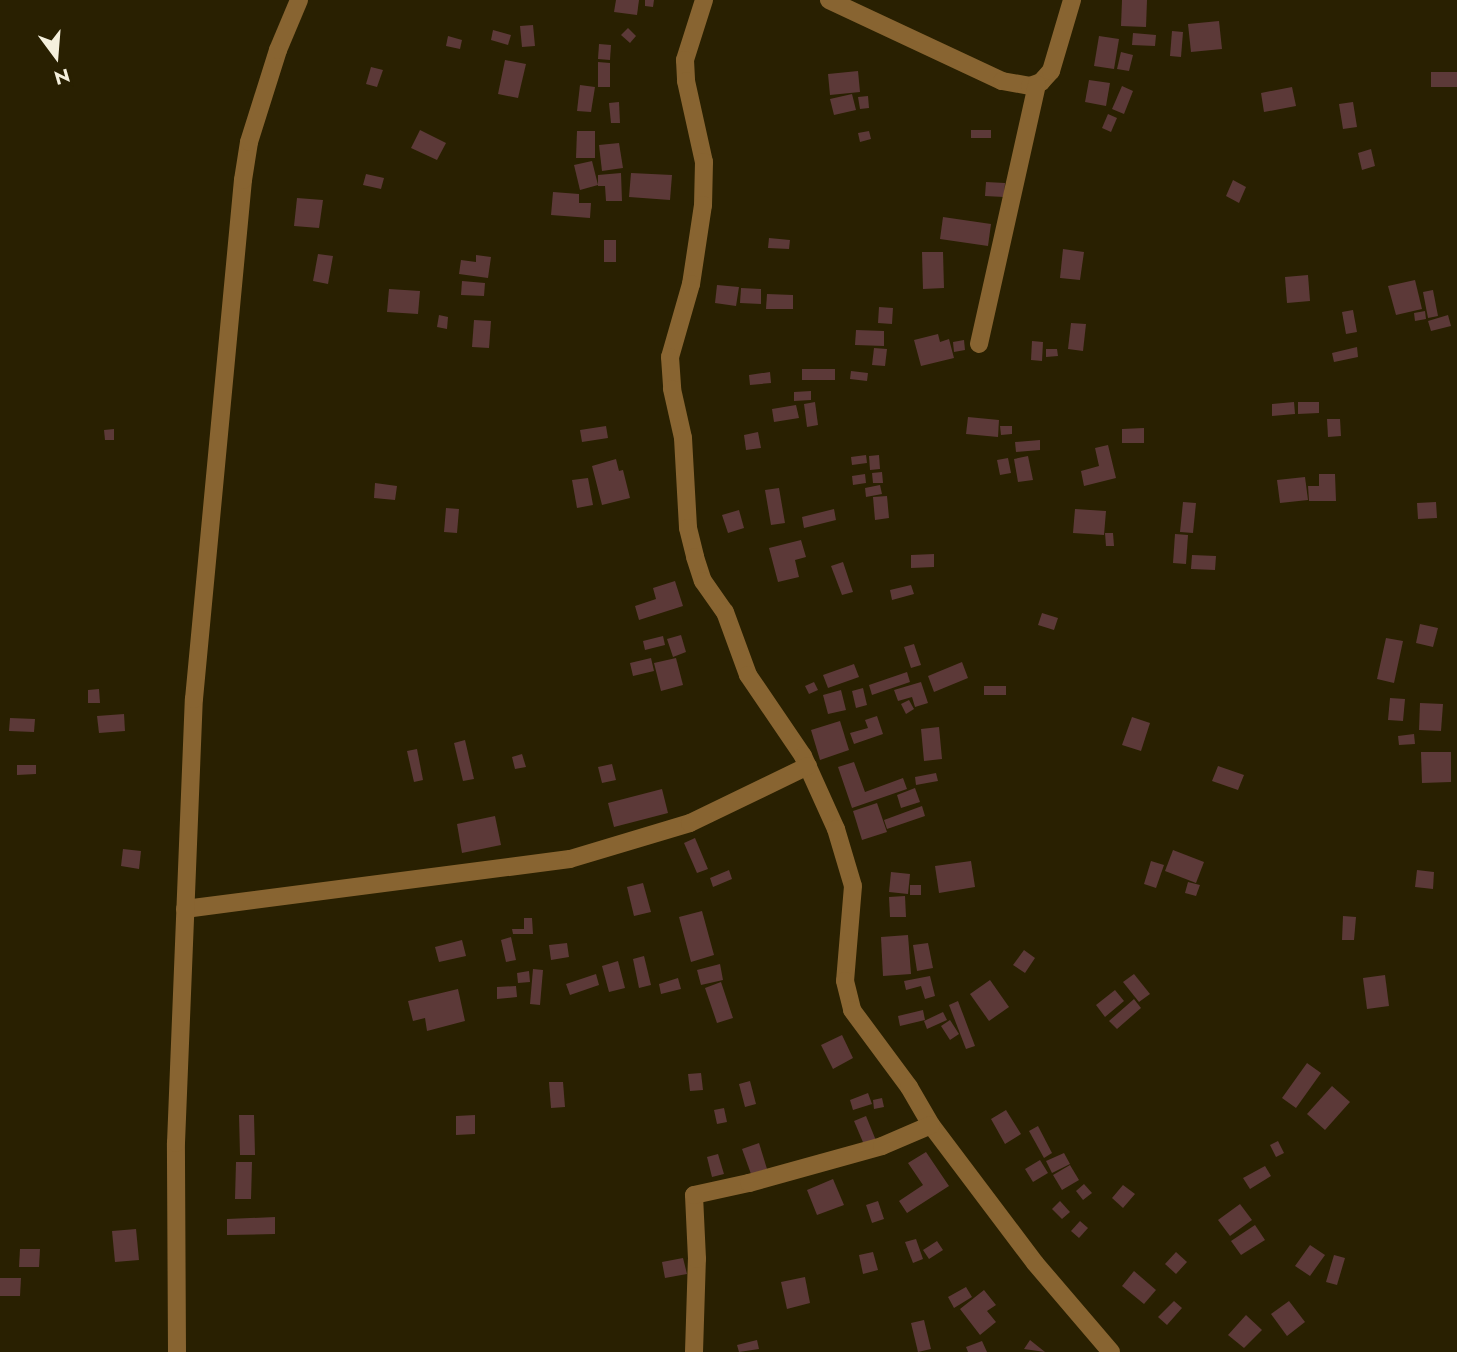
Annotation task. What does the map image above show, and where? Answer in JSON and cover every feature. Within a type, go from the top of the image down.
[{"type":"street","points":[[177,1352],[176,1143],[194,699],[243,180],[249,142],[278,50],[299,0]]},
{"type":"street","points":[[704,0],[686,50],[685,69],[704,162],[702,205],[691,284],[670,358],[672,389],[683,438],[688,528],[701,575],[726,612],[748,675],[808,766],[825,799],[853,879],[847,997],[856,1017],[1035,1263],[1111,1352]]},
{"type":"street","points":[[829,0],[1002,81],[1020,86],[1037,84]]},
{"type":"street","points":[[979,344],[1037,84],[1051,71],[1072,0]]},
{"type":"street","points":[[185,909],[570,859],[690,823],[808,766]]},
{"type":"street","points":[[694,1352],[698,1259],[694,1195],[749,1183],[883,1146],[932,1125]]},
{"type":"building","points":[[616,0],[639,0],[637,15],[614,12]]},
{"type":"building","points":[[645,0],[654,0],[653,7],[645,6]]},
{"type":"building","points":[[1122,0],[1147,0],[1146,27],[1121,26]]},
{"type":"building","points":[[1219,21],[1222,49],[1191,52],[1188,24]]},
{"type":"building","points":[[533,25],[535,46],[522,47],[520,26]]},
{"type":"building","points":[[628,28],[636,36],[630,43],[621,35]]},
{"type":"building","points":[[493,30],[511,35],[508,45],[491,40]]},
{"type":"building","points":[[1172,31],[1183,32],[1181,57],[1170,56]]},
{"type":"building","points":[[1133,33],[1156,35],[1155,46],[1132,45]]},
{"type":"building","points":[[448,36],[462,40],[460,49],[446,46]]},
{"type":"building","points":[[1099,36],[1119,39],[1114,69],[1094,66]]},
{"type":"building","points":[[599,44],[611,45],[610,60],[598,59]]},
{"type":"building","points":[[1121,52],[1133,55],[1129,71],[1117,69]]},
{"type":"building","points":[[505,60],[526,64],[518,98],[498,94]]},
{"type":"building","points":[[598,62],[610,63],[610,87],[598,87]]},
{"type":"building","points":[[371,67],[383,70],[377,87],[366,84]]},
{"type":"building","points":[[858,71],[860,92],[830,95],[828,74]]},
{"type":"building","points":[[1431,72],[1457,72],[1457,87],[1431,87]]},
{"type":"building","points":[[1089,80],[1110,83],[1106,106],[1085,102]]},
{"type":"building","points":[[580,85],[595,87],[591,112],[577,111]]},
{"type":"building","points":[[1122,86],[1133,91],[1124,114],[1112,109]]},
{"type":"building","points":[[1292,87],[1296,106],[1264,112],[1261,93]]},
{"type":"building","points":[[852,94],[856,110],[834,115],[830,99]]},
{"type":"building","points":[[868,96],[869,108],[860,109],[858,97]]},
{"type":"building","points":[[619,102],[620,123],[611,123],[609,103]]},
{"type":"building","points":[[1353,102],[1357,127],[1343,129],[1339,104]]},
{"type":"building","points":[[1108,114],[1117,118],[1111,132],[1102,128]]},
{"type":"building","points":[[420,130],[446,143],[437,160],[411,148]]},
{"type":"building","points":[[971,130],[991,130],[991,138],[971,138]]},
{"type":"building","points":[[577,131],[595,131],[595,158],[576,158]]},
{"type":"building","points":[[869,131],[871,139],[860,142],[858,133]]},
{"type":"building","points":[[619,143],[623,168],[602,171],[599,145]]},
{"type":"building","points":[[1371,149],[1375,166],[1362,170],[1358,153]]},
{"type":"building","points":[[592,161],[598,185],[580,190],[574,165]]},
{"type":"building","points":[[621,173],[622,201],[606,201],[605,186],[598,186],[598,175]]},
{"type":"building","points":[[631,173],[672,175],[670,200],[629,197]]},
{"type":"building","points":[[366,174],[384,178],[381,189],[363,185]]},
{"type":"building","points":[[1233,180],[1246,187],[1239,203],[1226,196]]},
{"type":"building","points":[[986,182],[1005,183],[1004,197],[985,196]]},
{"type":"building","points":[[553,192],[579,194],[579,203],[591,203],[590,218],[551,215]]},
{"type":"building","points":[[297,198],[323,200],[319,228],[294,226]]},
{"type":"building","points":[[943,217],[991,224],[988,246],[940,239]]},
{"type":"building","points":[[769,238],[790,240],[789,249],[768,248]]},
{"type":"building","points":[[604,240],[616,240],[616,262],[604,262]]},
{"type":"building","points":[[1063,249],[1084,252],[1080,280],[1060,278]]},
{"type":"building","points":[[922,252],[943,252],[944,288],[923,289]]},
{"type":"building","points":[[318,254],[333,256],[328,284],[313,281]]},
{"type":"building","points":[[476,255],[491,257],[488,278],[459,274],[461,260],[476,262]]},
{"type":"building","points":[[1308,275],[1310,301],[1287,303],[1285,277]]},
{"type":"building","points":[[1415,280],[1422,309],[1396,315],[1388,286]]},
{"type":"building","points":[[462,281],[485,283],[484,296],[461,295]]},
{"type":"building","points":[[717,285],[739,287],[736,306],[715,303]]},
{"type":"building","points":[[741,288],[761,289],[761,304],[740,303]]},
{"type":"building","points":[[389,289],[420,291],[418,314],[387,312]]},
{"type":"building","points":[[1433,290],[1438,316],[1428,318],[1423,292]]},
{"type":"building","points":[[767,294],[793,295],[793,309],[766,309]]},
{"type":"building","points":[[879,307],[893,308],[892,324],[878,323]]},
{"type":"building","points":[[1353,310],[1357,332],[1346,334],[1342,312]]},
{"type":"building","points":[[1425,311],[1426,319],[1415,321],[1414,313]]},
{"type":"building","points":[[439,315],[448,317],[447,329],[437,327]]},
{"type":"building","points":[[1448,315],[1451,326],[1431,331],[1428,321]]},
{"type":"building","points":[[474,320],[491,321],[489,348],[472,347]]},
{"type":"building","points":[[1071,323],[1086,324],[1083,351],[1068,349]]},
{"type":"building","points":[[856,330],[884,331],[884,346],[855,345]]},
{"type":"building","points":[[938,334],[940,342],[949,339],[954,358],[921,366],[914,340]]},
{"type":"building","points":[[964,340],[965,350],[954,352],[953,342]]},
{"type":"building","points":[[1032,341],[1043,342],[1042,361],[1031,360]]},
{"type":"building","points":[[1357,347],[1358,357],[1334,362],[1332,353]]},
{"type":"building","points":[[874,348],[887,349],[885,366],[872,365]]},
{"type":"building","points":[[1046,349],[1057,349],[1058,356],[1046,357]]},
{"type":"building","points":[[802,369],[835,369],[835,380],[802,380]]},
{"type":"building","points":[[851,371],[868,373],[867,381],[850,379]]},
{"type":"building","points":[[770,372],[771,383],[750,385],[749,375]]},
{"type":"building","points":[[811,391],[811,400],[794,401],[794,392]]},
{"type":"building","points":[[815,402],[818,425],[807,427],[804,404]]},
{"type":"building","points":[[1294,402],[1295,414],[1272,416],[1272,404]]},
{"type":"building","points":[[1298,402],[1319,402],[1319,413],[1298,414]]},
{"type":"building","points":[[796,405],[799,418],[774,422],[772,409]]},
{"type":"building","points":[[968,417],[999,420],[998,437],[966,434]]},
{"type":"building","points":[[1327,419],[1340,419],[1341,436],[1328,437]]},
{"type":"building","points":[[606,426],[608,438],[582,442],[580,430]]},
{"type":"building","points":[[1000,426],[1012,426],[1012,434],[1001,435]]},
{"type":"building","points":[[1144,428],[1144,443],[1122,443],[1122,429]]},
{"type":"building","points":[[114,429],[114,440],[105,440],[104,430]]},
{"type":"building","points":[[758,432],[761,448],[746,450],[744,435]]},
{"type":"building","points":[[1040,440],[1040,450],[1016,452],[1015,442]]},
{"type":"building","points":[[1108,445],[1116,478],[1084,486],[1081,471],[1099,466],[1095,448]]},
{"type":"building","points":[[866,455],[867,463],[852,465],[851,457]]},
{"type":"building","points":[[879,455],[880,469],[870,470],[869,456]]},
{"type":"building","points":[[1028,456],[1033,480],[1018,482],[1014,459]]},
{"type":"building","points":[[1008,458],[1011,473],[1000,475],[997,460]]},
{"type":"building","points":[[616,459],[619,471],[623,470],[630,498],[602,505],[592,466]]},
{"type":"building","points":[[882,472],[883,483],[873,483],[872,473]]},
{"type":"building","points":[[865,474],[866,483],[853,485],[852,476]]},
{"type":"building","points":[[1319,474],[1335,474],[1336,501],[1309,501],[1308,486],[1319,486]]},
{"type":"building","points":[[1305,477],[1308,500],[1280,503],[1277,480]]},
{"type":"building","points":[[588,478],[593,505],[577,508],[572,480]]},
{"type":"building","points":[[375,483],[397,486],[395,500],[374,498]]},
{"type":"building","points":[[880,485],[882,494],[866,497],[865,488]]},
{"type":"building","points":[[779,488],[785,523],[771,525],[765,490]]},
{"type":"building","points":[[887,496],[889,518],[875,520],[873,497]]},
{"type":"building","points":[[1183,502],[1196,503],[1193,533],[1180,532]]},
{"type":"building","points":[[1436,502],[1437,518],[1418,519],[1417,503]]},
{"type":"building","points":[[446,508],[459,509],[457,533],[444,532]]},
{"type":"building","points":[[834,509],[836,520],[804,528],[802,517]]},
{"type":"building","points":[[1075,509],[1106,511],[1104,535],[1073,533]]},
{"type":"building","points":[[739,510],[744,528],[728,533],[722,515]]},
{"type":"building","points":[[1105,533],[1113,533],[1114,546],[1106,546]]},
{"type":"building","points":[[1175,534],[1188,535],[1186,564],[1173,563]]},
{"type":"building","points":[[801,540],[806,557],[795,560],[799,577],[778,582],[769,548]]},
{"type":"building","points":[[934,554],[934,567],[911,568],[911,555]]},
{"type":"building","points":[[1192,555],[1216,556],[1215,570],[1191,569]]},
{"type":"building","points":[[843,562],[853,592],[842,595],[831,566]]},
{"type":"building","points":[[675,581],[683,606],[639,620],[635,606],[656,599],[653,588]]},
{"type":"building","points":[[911,585],[914,594],[892,600],[890,590]]},
{"type":"building","points":[[1042,613],[1058,618],[1054,630],[1038,625]]},
{"type":"building","points":[[1420,624],[1438,628],[1433,647],[1416,643]]},
{"type":"building","points":[[681,635],[686,652],[673,657],[667,639]]},
{"type":"building","points":[[663,636],[665,645],[645,650],[643,641]]},
{"type":"building","points":[[1386,638],[1403,641],[1394,683],[1377,679]]},
{"type":"building","points":[[914,644],[921,665],[911,668],[904,647]]},
{"type":"building","points":[[651,658],[654,671],[633,676],[630,663]]},
{"type":"building","points":[[676,658],[683,685],[661,691],[654,663]]},
{"type":"building","points":[[962,662],[968,678],[934,692],[928,676]]},
{"type":"building","points":[[854,664],[859,677],[828,688],[823,675]]},
{"type":"building","points":[[907,672],[910,682],[872,695],[869,685]]},
{"type":"building","points":[[814,682],[818,690],[809,694],[805,686]]},
{"type":"building","points":[[921,682],[928,703],[915,707],[912,697],[898,701],[894,690]]},
{"type":"building","points":[[984,686],[1006,686],[1006,695],[984,695]]},
{"type":"building","points":[[863,688],[867,705],[856,708],[852,691]]},
{"type":"building","points":[[99,689],[100,703],[88,703],[88,690]]},
{"type":"building","points":[[841,690],[846,710],[828,714],[823,695]]},
{"type":"building","points":[[1390,698],[1405,699],[1403,721],[1388,720]]},
{"type":"building","points":[[909,700],[914,709],[906,714],[901,704]]},
{"type":"building","points":[[1420,703],[1443,704],[1441,731],[1419,730]]},
{"type":"building","points":[[124,714],[125,731],[99,733],[97,716]]},
{"type":"building","points":[[877,716],[883,734],[854,744],[850,733],[868,728],[865,720]]},
{"type":"building","points":[[1132,717],[1150,723],[1141,751],[1122,745]]},
{"type":"building","points":[[10,718],[35,719],[34,732],[9,731]]},
{"type":"building","points":[[840,721],[849,750],[820,760],[811,730]]},
{"type":"building","points":[[939,727],[942,759],[924,761],[921,729]]},
{"type":"building","points":[[1414,734],[1415,744],[1399,745],[1398,736]]},
{"type":"building","points":[[465,740],[474,779],[463,781],[454,743]]},
{"type":"building","points":[[417,749],[423,780],[414,782],[407,751]]},
{"type":"building","points":[[1421,752],[1451,752],[1451,782],[1422,783]]},
{"type":"building","points":[[522,754],[526,767],[515,769],[512,757]]},
{"type":"building","points":[[854,762],[865,792],[903,778],[907,789],[852,808],[838,767]]},
{"type":"building","points":[[612,764],[616,780],[602,783],[598,767]]},
{"type":"building","points":[[17,765],[36,765],[36,774],[17,775]]},
{"type":"building","points":[[1218,766],[1244,775],[1238,790],[1212,781]]},
{"type":"building","points":[[936,773],[938,781],[916,785],[915,777]]},
{"type":"building","points":[[915,788],[920,802],[901,808],[897,795]]},
{"type":"building","points":[[662,789],[668,813],[614,827],[608,803]]},
{"type":"building","points":[[877,803],[887,832],[862,840],[853,811]]},
{"type":"building","points":[[922,806],[925,816],[887,829],[884,820]]},
{"type":"building","points":[[495,816],[501,845],[462,853],[457,824]]},
{"type":"building","points":[[695,838],[708,869],[697,873],[684,843]]},
{"type":"building","points":[[123,849],[141,851],[139,869],[121,866]]},
{"type":"building","points":[[1173,850],[1204,862],[1196,883],[1165,871]]},
{"type":"building","points":[[971,861],[975,887],[939,893],[935,866]]},
{"type":"building","points":[[1151,861],[1164,865],[1156,888],[1144,884]]},
{"type":"building","points":[[729,870],[732,879],[713,887],[710,878]]},
{"type":"building","points":[[1417,870],[1434,872],[1433,889],[1415,887]]},
{"type":"building","points":[[891,872],[910,874],[908,894],[889,892]]},
{"type":"building","points":[[1188,882],[1200,885],[1196,896],[1185,893]]},
{"type":"building","points":[[643,883],[651,912],[634,916],[627,887]]},
{"type":"building","points":[[910,885],[921,885],[921,895],[910,895]]},
{"type":"building","points":[[905,896],[906,917],[890,917],[889,897]]},
{"type":"building","points":[[702,911],[714,955],[691,962],[679,917]]},
{"type":"building","points":[[1343,916],[1356,917],[1354,940],[1342,940]]},
{"type":"building","points":[[524,918],[532,918],[533,934],[513,934],[512,929],[524,929]]},
{"type":"building","points":[[908,935],[911,974],[883,976],[881,937]]},
{"type":"building","points":[[511,937],[516,960],[506,962],[501,940]]},
{"type":"building","points":[[462,940],[466,956],[439,962],[435,947]]},
{"type":"building","points":[[567,943],[569,957],[551,960],[549,945]]},
{"type":"building","points":[[928,943],[933,968],[917,971],[913,945]]},
{"type":"building","points":[[1024,950],[1035,958],[1025,973],[1013,965]]},
{"type":"building","points":[[644,956],[651,985],[639,988],[633,959]]},
{"type":"building","points":[[618,961],[625,988],[609,992],[602,966]]},
{"type":"building","points":[[720,964],[723,980],[701,985],[697,970]]},
{"type":"building","points":[[533,969],[543,970],[540,1005],[530,1004]]},
{"type":"building","points":[[529,971],[530,982],[518,983],[517,973]]},
{"type":"building","points":[[596,974],[599,985],[570,995],[566,984]]},
{"type":"building","points":[[1134,974],[1150,994],[1139,1002],[1123,982]]},
{"type":"building","points":[[1385,975],[1389,1006],[1367,1009],[1363,978]]},
{"type":"building","points":[[930,976],[935,996],[925,999],[921,986],[906,990],[904,981]]},
{"type":"building","points":[[678,978],[681,989],[661,994],[659,984]]},
{"type":"building","points":[[990,980],[1009,1007],[989,1021],[970,994]]},
{"type":"building","points":[[721,982],[733,1018],[717,1023],[705,988]]},
{"type":"building","points":[[516,986],[517,997],[497,999],[497,987]]},
{"type":"building","points":[[458,989],[465,1021],[427,1031],[425,1018],[413,1021],[408,1001]]},
{"type":"building","points":[[1115,990],[1124,1001],[1105,1017],[1096,1005]]},
{"type":"building","points":[[1134,999],[1141,1008],[1117,1029],[1109,1021]]},
{"type":"building","points":[[958,1001],[975,1046],[966,1049],[949,1005]]},
{"type":"building","points":[[923,1010],[925,1020],[900,1026],[898,1016]]},
{"type":"building","points":[[943,1012],[947,1020],[927,1029],[924,1021]]},
{"type":"building","points":[[950,1020],[959,1034],[950,1040],[941,1026]]},
{"type":"building","points":[[842,1035],[853,1058],[833,1069],[821,1045]]},
{"type":"building","points":[[1307,1063],[1321,1073],[1296,1108],[1282,1098]]},
{"type":"building","points":[[701,1073],[703,1090],[690,1091],[688,1074]]},
{"type":"building","points":[[750,1081],[756,1104],[745,1107],[739,1084]]},
{"type":"building","points":[[549,1082],[563,1082],[565,1107],[551,1108]]},
{"type":"building","points":[[1332,1086],[1350,1102],[1325,1130],[1307,1114]]},
{"type":"building","points":[[868,1093],[872,1104],[853,1110],[850,1100]]},
{"type":"building","points":[[882,1098],[884,1107],[874,1109],[873,1100]]},
{"type":"building","points":[[724,1108],[727,1122],[717,1124],[714,1110]]},
{"type":"building","points":[[1006,1110],[1021,1134],[1005,1144],[991,1119]]},
{"type":"building","points":[[239,1115],[254,1115],[255,1155],[240,1155]]},
{"type":"building","points":[[475,1115],[475,1134],[456,1135],[456,1116]]},
{"type":"building","points":[[866,1116],[877,1143],[865,1147],[854,1121]]},
{"type":"building","points":[[1038,1126],[1052,1153],[1044,1158],[1029,1131]]},
{"type":"building","points":[[1278,1141],[1284,1153],[1276,1157],[1270,1145]]},
{"type":"building","points":[[759,1143],[767,1169],[751,1174],[742,1149]]},
{"type":"building","points":[[926,1152],[949,1186],[907,1213],[899,1201],[923,1185],[908,1163]]},
{"type":"building","points":[[1064,1153],[1070,1164],[1052,1173],[1046,1161]]},
{"type":"building","points":[[718,1154],[724,1174],[712,1177],[707,1157]]},
{"type":"building","points":[[1040,1160],[1048,1173],[1033,1182],[1025,1169]]},
{"type":"building","points":[[236,1162],[252,1162],[251,1199],[235,1199]]},
{"type":"building","points":[[1070,1165],[1079,1180],[1062,1190],[1053,1175]]},
{"type":"building","points":[[1265,1166],[1271,1176],[1250,1189],[1243,1178]]},
{"type":"building","points":[[833,1179],[844,1205],[817,1215],[807,1190]]},
{"type":"building","points":[[1084,1184],[1092,1193],[1083,1200],[1076,1191]]},
{"type":"building","points":[[1123,1185],[1135,1194],[1123,1208],[1112,1198]]},
{"type":"building","points":[[878,1201],[884,1219],[872,1223],[866,1205]]},
{"type":"building","points":[[1060,1201],[1070,1212],[1062,1219],[1052,1209]]},
{"type":"building","points":[[1240,1204],[1252,1220],[1230,1236],[1218,1220]]},
{"type":"building","points":[[275,1217],[275,1234],[227,1235],[227,1219]]},
{"type":"building","points":[[1080,1221],[1088,1228],[1079,1238],[1071,1231]]},
{"type":"building","points":[[1255,1225],[1265,1240],[1241,1255],[1231,1241]]},
{"type":"building","points":[[136,1229],[139,1260],[115,1262],[112,1231]]},
{"type":"building","points":[[916,1239],[923,1259],[913,1263],[905,1242]]},
{"type":"building","points":[[937,1241],[943,1250],[929,1259],[923,1250]]},
{"type":"building","points":[[1310,1245],[1325,1255],[1310,1276],[1295,1266]]},
{"type":"building","points":[[20,1249],[40,1249],[39,1267],[19,1267]]},
{"type":"building","points":[[873,1252],[878,1270],[863,1274],[859,1255]]},
{"type":"building","points":[[1176,1252],[1187,1262],[1176,1274],[1165,1264]]},
{"type":"building","points":[[1334,1255],[1345,1258],[1337,1285],[1326,1282]]},
{"type":"building","points":[[683,1258],[687,1274],[665,1278],[662,1262]]},
{"type":"building","points":[[1134,1271],[1156,1290],[1144,1304],[1122,1286]]},
{"type":"building","points":[[805,1277],[810,1303],[787,1309],[781,1282]]},
{"type":"building","points":[[0,1278],[21,1278],[20,1296],[0,1296]]},
{"type":"building","points":[[966,1287],[972,1297],[954,1308],[948,1297]]},
{"type":"building","points":[[984,1290],[996,1305],[987,1311],[996,1322],[980,1335],[960,1309]]},
{"type":"building","points":[[1174,1301],[1182,1308],[1167,1325],[1158,1317]]},
{"type":"building","points":[[1289,1301],[1305,1322],[1287,1336],[1271,1314]]},
{"type":"building","points":[[1246,1315],[1262,1330],[1244,1348],[1228,1335]]},
{"type":"building","points":[[924,1320],[931,1349],[918,1352],[911,1323]]},
{"type":"building","points":[[757,1340],[759,1349],[739,1352],[737,1345]]},
{"type":"building","points":[[1030,1340],[1045,1352],[1024,1349]]},
{"type":"building","points":[[982,1341],[987,1352],[968,1352],[966,1347]]}]
